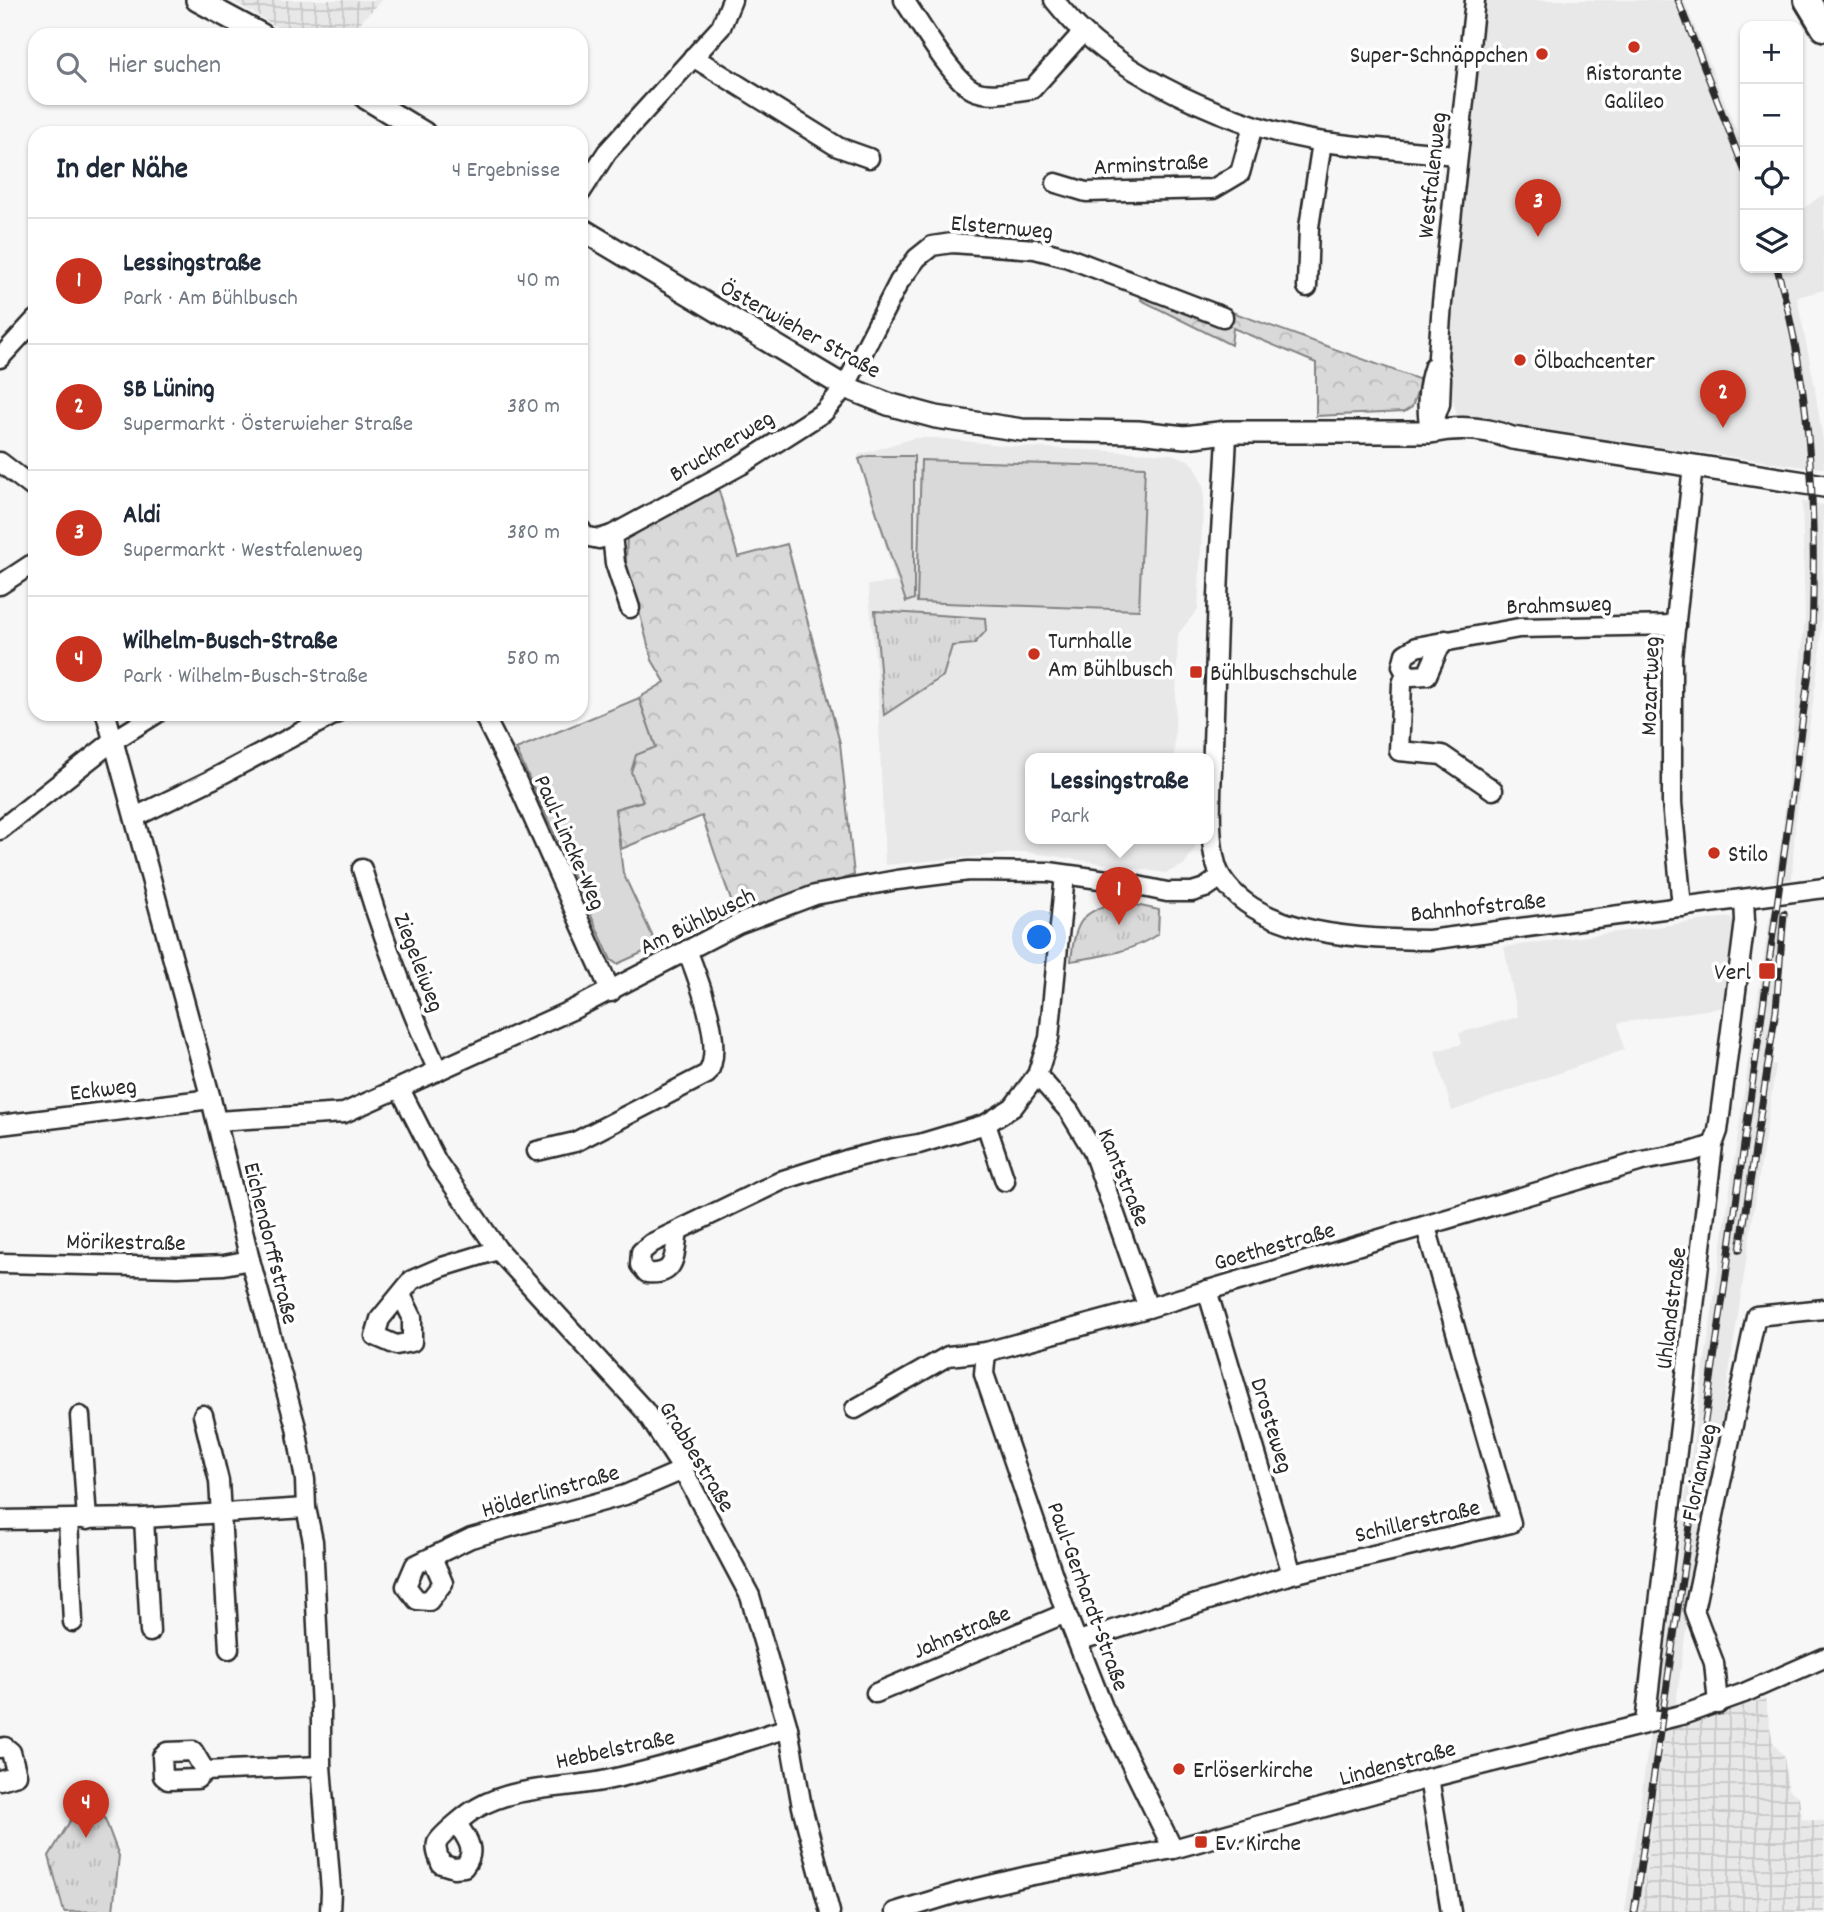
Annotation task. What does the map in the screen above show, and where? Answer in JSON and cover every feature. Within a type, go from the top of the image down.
[{"type":"main road","points":[[1807,0],[1824,28]]},
{"type":"street","points":[[197,0],[249,28]]},
{"type":"street","points":[[588,181],[607,152],[721,27],[732,0]]},
{"type":"street","points":[[904,0],[957,76],[974,91],[990,93],[1032,89],[1083,33]]},
{"type":"street","points":[[1054,0],[1083,33],[1129,67],[1173,92],[1253,126],[1322,142],[1457,155]]},
{"type":"street","name":"Westfalenweg","points":[[1430,432],[1440,404],[1438,356],[1475,0]]},
{"type":"street","points":[[693,57],[838,148],[869,158]]},
{"type":"street","points":[[378,105],[412,126]]},
{"type":"street","name":"Arminstraße","points":[[1056,183],[1086,192],[1213,189],[1240,173],[1253,126]]},
{"type":"street","points":[[1307,287],[1309,227],[1322,142]]},
{"type":"street","name":"Österwieher Straße","points":[[588,233],[845,387],[888,404],[964,422],[1052,432],[1138,432],[1185,427],[1227,432],[1430,432],[1450,428],[1481,429],[1512,438],[1824,486]]},
{"type":"street","name":"Elsternweg","points":[[845,387],[899,282],[917,258],[932,246],[952,243],[1035,249],[1066,257],[1223,317]]},
{"type":"street","points":[[0,358],[28,328]]},
{"type":"street","name":"Brucknerweg","points":[[612,535],[741,465],[824,412],[845,387]]},
{"type":"street","points":[[1213,753],[1227,432]]},
{"type":"street","points":[[0,462],[28,484]]},
{"type":"street","name":"Mozartweg","points":[[1682,907],[1672,803],[1672,657],[1693,466]]},
{"type":"street","points":[[588,537],[600,539],[612,535],[615,563],[630,608]]},
{"type":"street","points":[[0,585],[28,567]]},
{"type":"street","name":"Brahmsweg","points":[[1493,790],[1442,755],[1399,751],[1401,700],[1406,673],[1402,666],[1405,654],[1416,647],[1446,640],[1519,628],[1675,625]]},
{"type":"street","name":"Eichendorffstraße","points":[[108,721],[211,1099],[250,1260],[296,1427],[313,1541],[321,1766],[331,1891],[330,1912]]},
{"type":"street","points":[[0,830],[113,741],[145,721]]},
{"type":"street","points":[[135,817],[322,721]]},
{"type":"street","name":"Paul-Lincke-Weg","points":[[487,721],[515,777],[611,992]]},
{"type":"street","points":[[1213,844],[1221,877]]},
{"type":"street","name":"Ziegeleiweg","points":[[362,869],[384,944],[438,1071]]},
{"type":"street","name":"Am Bühlbusch","points":[[216,1121],[344,1112],[611,992],[752,917],[827,892],[970,871],[1065,874],[1167,892],[1192,892],[1205,888],[1221,877]]},
{"type":"street","points":[[678,1231],[783,1180],[849,1159],[894,1147],[919,1144],[986,1124],[1013,1107],[1037,1075],[1049,1038],[1065,874]]},
{"type":"street","name":"Bahnhofstraße","points":[[1221,877],[1242,900],[1267,916],[1314,930],[1429,940],[1824,888]]},
{"type":"street","name":"Uhlandstraße","points":[[1645,1723],[1713,1145],[1718,1131],[1745,921],[1744,899]]},
{"type":"street","points":[[537,1151],[575,1142],[707,1074],[713,1066],[712,1030],[704,996],[687,950]]},
{"type":"street","name":"Kantstraße","points":[[1037,1075],[1069,1111],[1092,1149],[1148,1308]]},
{"type":"street","name":"Grabbestraße","points":[[400,1089],[437,1162],[498,1250],[645,1411],[683,1471],[750,1596],[788,1728],[802,1807],[830,1912]]},
{"type":"street","name":"Eckweg","points":[[0,1125],[211,1099]]},
{"type":"street","points":[[986,1124],[1005,1181]]},
{"type":"street","name":"Goethestraße","points":[[855,1409],[948,1356],[986,1352],[1148,1308],[1642,1161],[1713,1145]]},
{"type":"street","name":"Schillerstraße","points":[[1078,1641],[1292,1574],[1511,1523],[1426,1227]]},
{"type":"street","points":[[401,1295],[412,1280],[442,1267],[498,1250]]},
{"type":"street","name":"Mörikestraße","points":[[0,1263],[178,1267],[224,1265],[250,1260]]},
{"type":"street","name":"Drosteweg","points":[[1207,1290],[1292,1574]]},
{"type":"street","name":"Florianweg","points":[[1718,1704],[1714,1663],[1693,1610],[1756,1316],[1824,1309]]},
{"type":"street","name":"Paul-Gerhardt-Straße","points":[[986,1352],[984,1374],[1066,1613],[1103,1707],[1173,1849]]},
{"type":"street","points":[[203,1415],[219,1481],[229,1649]]},
{"type":"street","points":[[80,1416],[87,1520]]},
{"type":"street","name":"Hölderlinstraße","points":[[432,1557],[471,1538],[625,1495],[683,1471]]},
{"type":"street","points":[[0,1520],[222,1515],[306,1508]]},
{"type":"street","points":[[144,1518],[150,1632]]},
{"type":"street","points":[[68,1520],[73,1622]]},
{"type":"street","name":"Jahnstraße","points":[[876,1693],[1066,1613]]},
{"type":"street","name":"Lindenstraße","points":[[895,1912],[957,1893],[1017,1879],[1173,1849],[1429,1778],[1718,1704],[1824,1658]]},
{"type":"street","name":"Hebbelstraße","points":[[458,1825],[476,1808],[515,1794],[533,1789],[600,1781],[651,1769],[788,1728]]},
{"type":"street","points":[[0,1748],[5,1747],[11,1752],[17,1775],[0,1780]]},
{"type":"street","points":[[205,1771],[321,1766]]},
{"type":"street","points":[[1429,1778],[1451,1912]]},
{"type":"shaded area","points":[[231,0],[382,0],[355,28],[279,28]]},
{"type":"shaded area","points":[[1479,0],[1684,0],[1740,140],[1740,273],[1803,273],[1803,209],[1824,194],[1824,290],[1797,297],[1814,383],[1824,447],[1824,468],[1458,418],[1447,379],[1451,282]]},
{"type":"shaded area","points":[[914,438],[935,438],[1022,447],[1172,454],[1195,466],[1204,489],[1198,609],[1178,634],[1174,753],[1025,753],[1025,844],[1195,844],[1184,865],[1166,873],[1026,852],[885,865],[877,678],[868,585],[896,582],[858,455]]},
{"type":"shaded area","points":[[1802,502],[1824,505],[1820,654],[1795,825],[1792,879],[1774,881],[1782,835],[1805,618]]},
{"type":"shaded area","points":[[1789,912],[1771,1064],[1776,1065],[1705,1531],[1696,1554],[1676,1704],[1654,1710],[1667,1645],[1686,1490],[1770,915]]},
{"type":"shaded area","points":[[1730,917],[1738,926],[1726,1007],[1618,1023],[1624,1050],[1452,1111],[1435,1051],[1462,1044],[1459,1033],[1518,1017],[1504,947]]},
{"type":"shaded area","points":[[1765,1699],[1773,1743],[1784,1756],[1788,1789],[1799,1797],[1802,1819],[1824,1821],[1824,1912],[1641,1912],[1665,1729]]},
{"type":"shaded area","points":[[1665,1729],[1641,1912],[1625,1912],[1650,1733]]},
{"type":"green space","points":[[1146,281],[1421,380],[1412,407],[1404,412],[1316,416],[1316,363],[1233,328],[1231,345],[1141,300]]},
{"type":"green space","points":[[868,456],[914,456],[914,599],[906,602],[859,459]]},
{"type":"green space","points":[[921,460],[1145,467],[1139,610],[917,602]]},
{"type":"green space","points":[[717,484],[738,557],[787,544],[840,743],[854,875],[737,918],[702,816],[621,849],[615,809],[643,801],[631,772],[636,755],[656,747],[639,698],[665,682],[652,660],[626,562],[627,533]]},
{"type":"green space","points":[[875,611],[985,618],[986,631],[974,644],[952,646],[943,676],[884,715]]},
{"type":"green space","points":[[639,698],[656,747],[643,801],[615,809],[623,873],[657,946],[617,964],[611,960],[516,749]]},
{"type":"green space","points":[[1122,902],[1159,910],[1158,934],[1127,949],[1071,961],[1078,927],[1089,913]]},
{"type":"green space","points":[[90,1788],[119,1856],[113,1911],[64,1912],[49,1856]]},
{"type":"railway","points":[[1678,0],[1740,159]]},
{"type":"railway","points":[[1634,1912],[1723,1297],[1811,658],[1813,511],[1806,413],[1799,364],[1778,273]]},
{"type":"railway","points":[[1740,1250],[1776,1010],[1784,913]]},
{"type":"place","name":"Ristorante Galileo","points":[[1634,47]]},
{"type":"place","name":"Super-Schnäppchen","points":[[1542,54]]},
{"type":"place","name":"Aldi","points":[[1538,237]]},
{"type":"place","name":"Ölbachcenter","points":[[1520,360]]},
{"type":"place","name":"SB Lüning","points":[[1723,428]]},
{"type":"place","name":"Turnhalle Am Bühlbusch","points":[[1034,654]]},
{"type":"place","name":"Bühlbuschschule","points":[[1196,672]]},
{"type":"place","name":"Stilo","points":[[1714,853]]},
{"type":"place","name":"Lessingstraße","points":[[1119,925]]},
{"type":"place","name":"Verl","points":[[1767,971]]},
{"type":"place","name":"Erlöserkirche","points":[[1179,1769]]},
{"type":"place","name":"Wilhelm-Busch-Straße","points":[[86,1838]]},
{"type":"place","name":"Ev. Kirche","points":[[1201,1842]]}]
